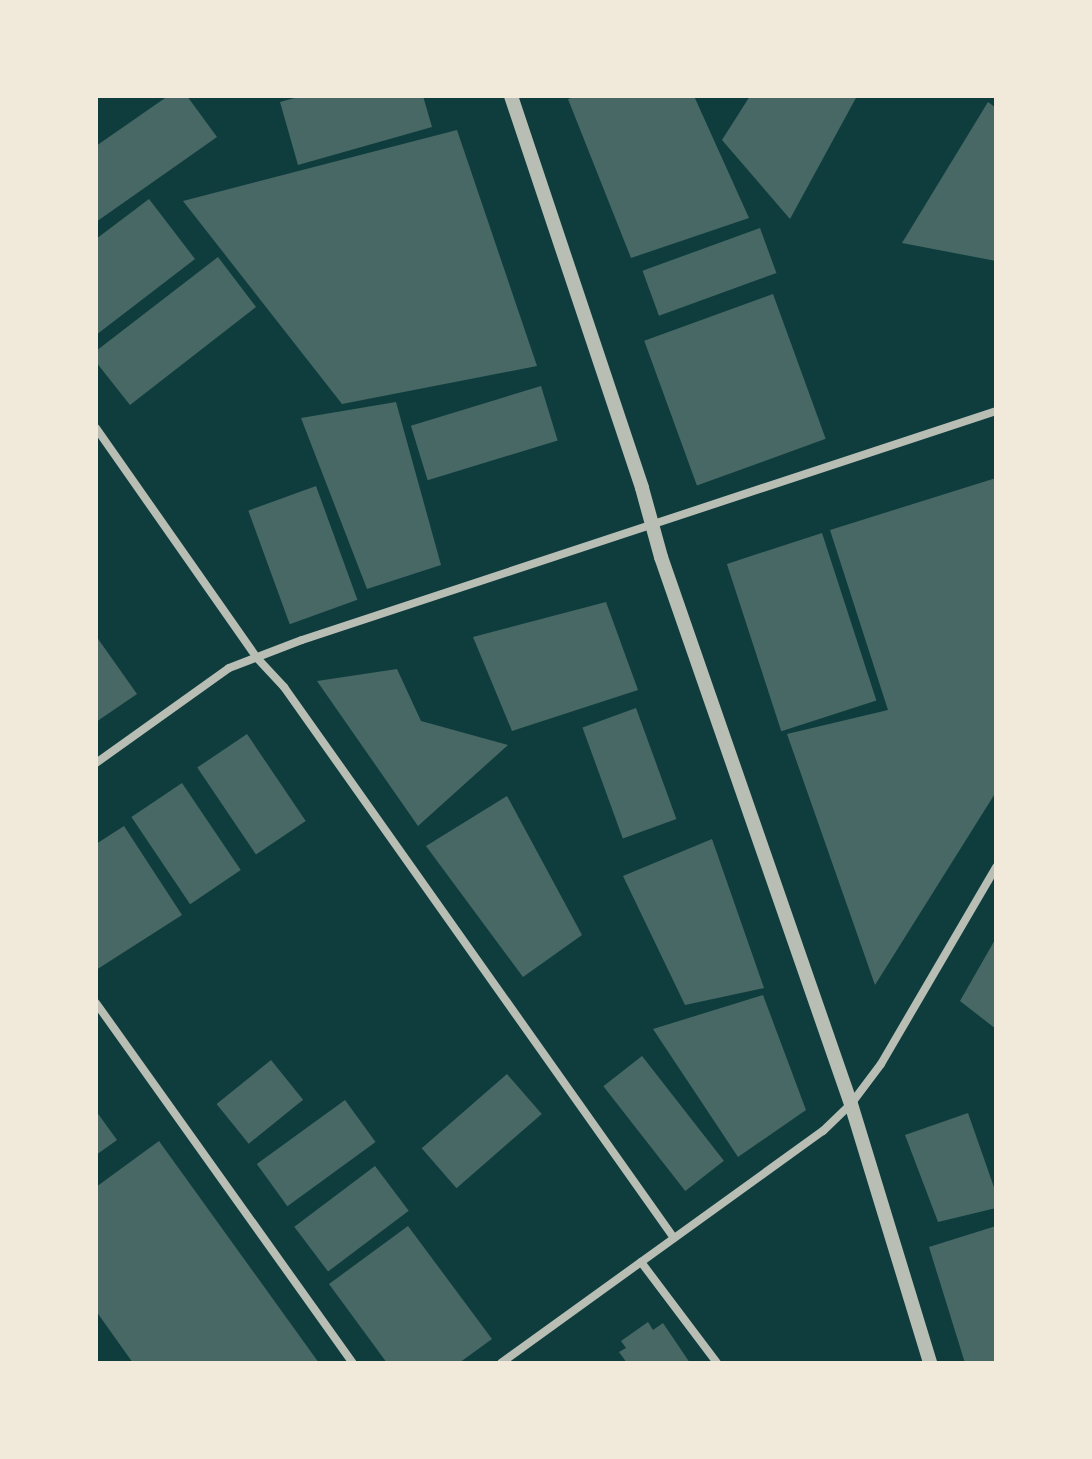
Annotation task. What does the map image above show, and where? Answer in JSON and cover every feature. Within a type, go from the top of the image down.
[{"type":"street","points":[[511,96],[653,526],[851,1104],[930,1363]]},
{"type":"street","points":[[96,763],[229,668],[996,411]]},
{"type":"street","points":[[96,428],[257,658],[284,687],[674,1238]]},
{"type":"street","points":[[501,1363],[823,1131],[851,1104],[881,1064],[996,867]]},
{"type":"street","points":[[96,1003],[353,1363]]},
{"type":"street","points":[[641,1262],[717,1363]]},
{"type":"building","points":[[168,96],[187,96],[217,137],[96,222],[96,146]]},
{"type":"building","points":[[302,96],[423,96],[432,127],[298,165],[280,102]]},
{"type":"building","points":[[578,96],[694,96],[749,218],[631,258],[568,99]]},
{"type":"building","points":[[750,96],[857,96],[790,219],[722,140]]},
{"type":"building","points":[[988,102],[996,108],[996,261],[902,243]]},
{"type":"building","points":[[457,130],[537,366],[342,404],[183,201]]},
{"type":"building","points":[[149,199],[195,259],[96,335],[96,239]]},
{"type":"building","points":[[760,228],[776,273],[659,316],[643,271]]},
{"type":"building","points":[[218,257],[256,307],[130,405],[96,362],[96,351]]},
{"type":"building","points":[[773,294],[826,439],[697,486],[644,341]]},
{"type":"building","points":[[541,386],[558,441],[428,480],[411,426]]},
{"type":"building","points":[[396,402],[441,565],[367,589],[301,418]]},
{"type":"building","points":[[996,478],[996,792],[875,985],[787,734],[888,710],[830,530]]},
{"type":"building","points":[[316,486],[357,600],[290,624],[248,511]]},
{"type":"building","points":[[822,533],[876,700],[781,731],[727,564]]},
{"type":"building","points":[[606,602],[638,690],[512,731],[473,637]]},
{"type":"building","points":[[96,636],[137,694],[96,722]]},
{"type":"building","points":[[397,669],[421,721],[508,745],[418,826],[317,681]]},
{"type":"building","points":[[636,708],[676,819],[623,838],[582,727]]},
{"type":"building","points":[[247,734],[306,821],[256,855],[197,768]]},
{"type":"building","points":[[182,783],[241,870],[190,904],[131,817]]},
{"type":"building","points":[[507,796],[582,935],[523,977],[426,846]]},
{"type":"building","points":[[124,826],[182,915],[96,970],[96,844]]},
{"type":"building","points":[[712,839],[764,988],[685,1005],[623,876]]},
{"type":"building","points":[[996,938],[996,1029],[960,1001]]},
{"type":"building","points":[[763,995],[806,1110],[738,1157],[653,1029]]},
{"type":"building","points":[[642,1056],[724,1161],[685,1191],[603,1086]]},
{"type":"building","points":[[271,1060],[303,1100],[249,1144],[217,1104]]},
{"type":"building","points":[[507,1074],[542,1114],[456,1188],[422,1148]]},
{"type":"building","points":[[345,1100],[376,1142],[287,1206],[257,1164]]},
{"type":"building","points":[[96,1111],[117,1140],[96,1155]]},
{"type":"building","points":[[968,1113],[996,1193],[996,1208],[938,1222],[905,1135]]},
{"type":"building","points":[[159,1141],[319,1363],[133,1363],[96,1311],[96,1187]]},
{"type":"building","points":[[375,1166],[409,1211],[328,1272],[294,1227]]},
{"type":"building","points":[[408,1226],[492,1339],[459,1363],[387,1363],[329,1284]]},
{"type":"building","points":[[996,1226],[996,1363],[965,1363],[929,1247]]},
{"type":"building","points":[[648,1322],[653,1330],[663,1323],[690,1363],[627,1363],[619,1352],[626,1348],[621,1341]]}]
